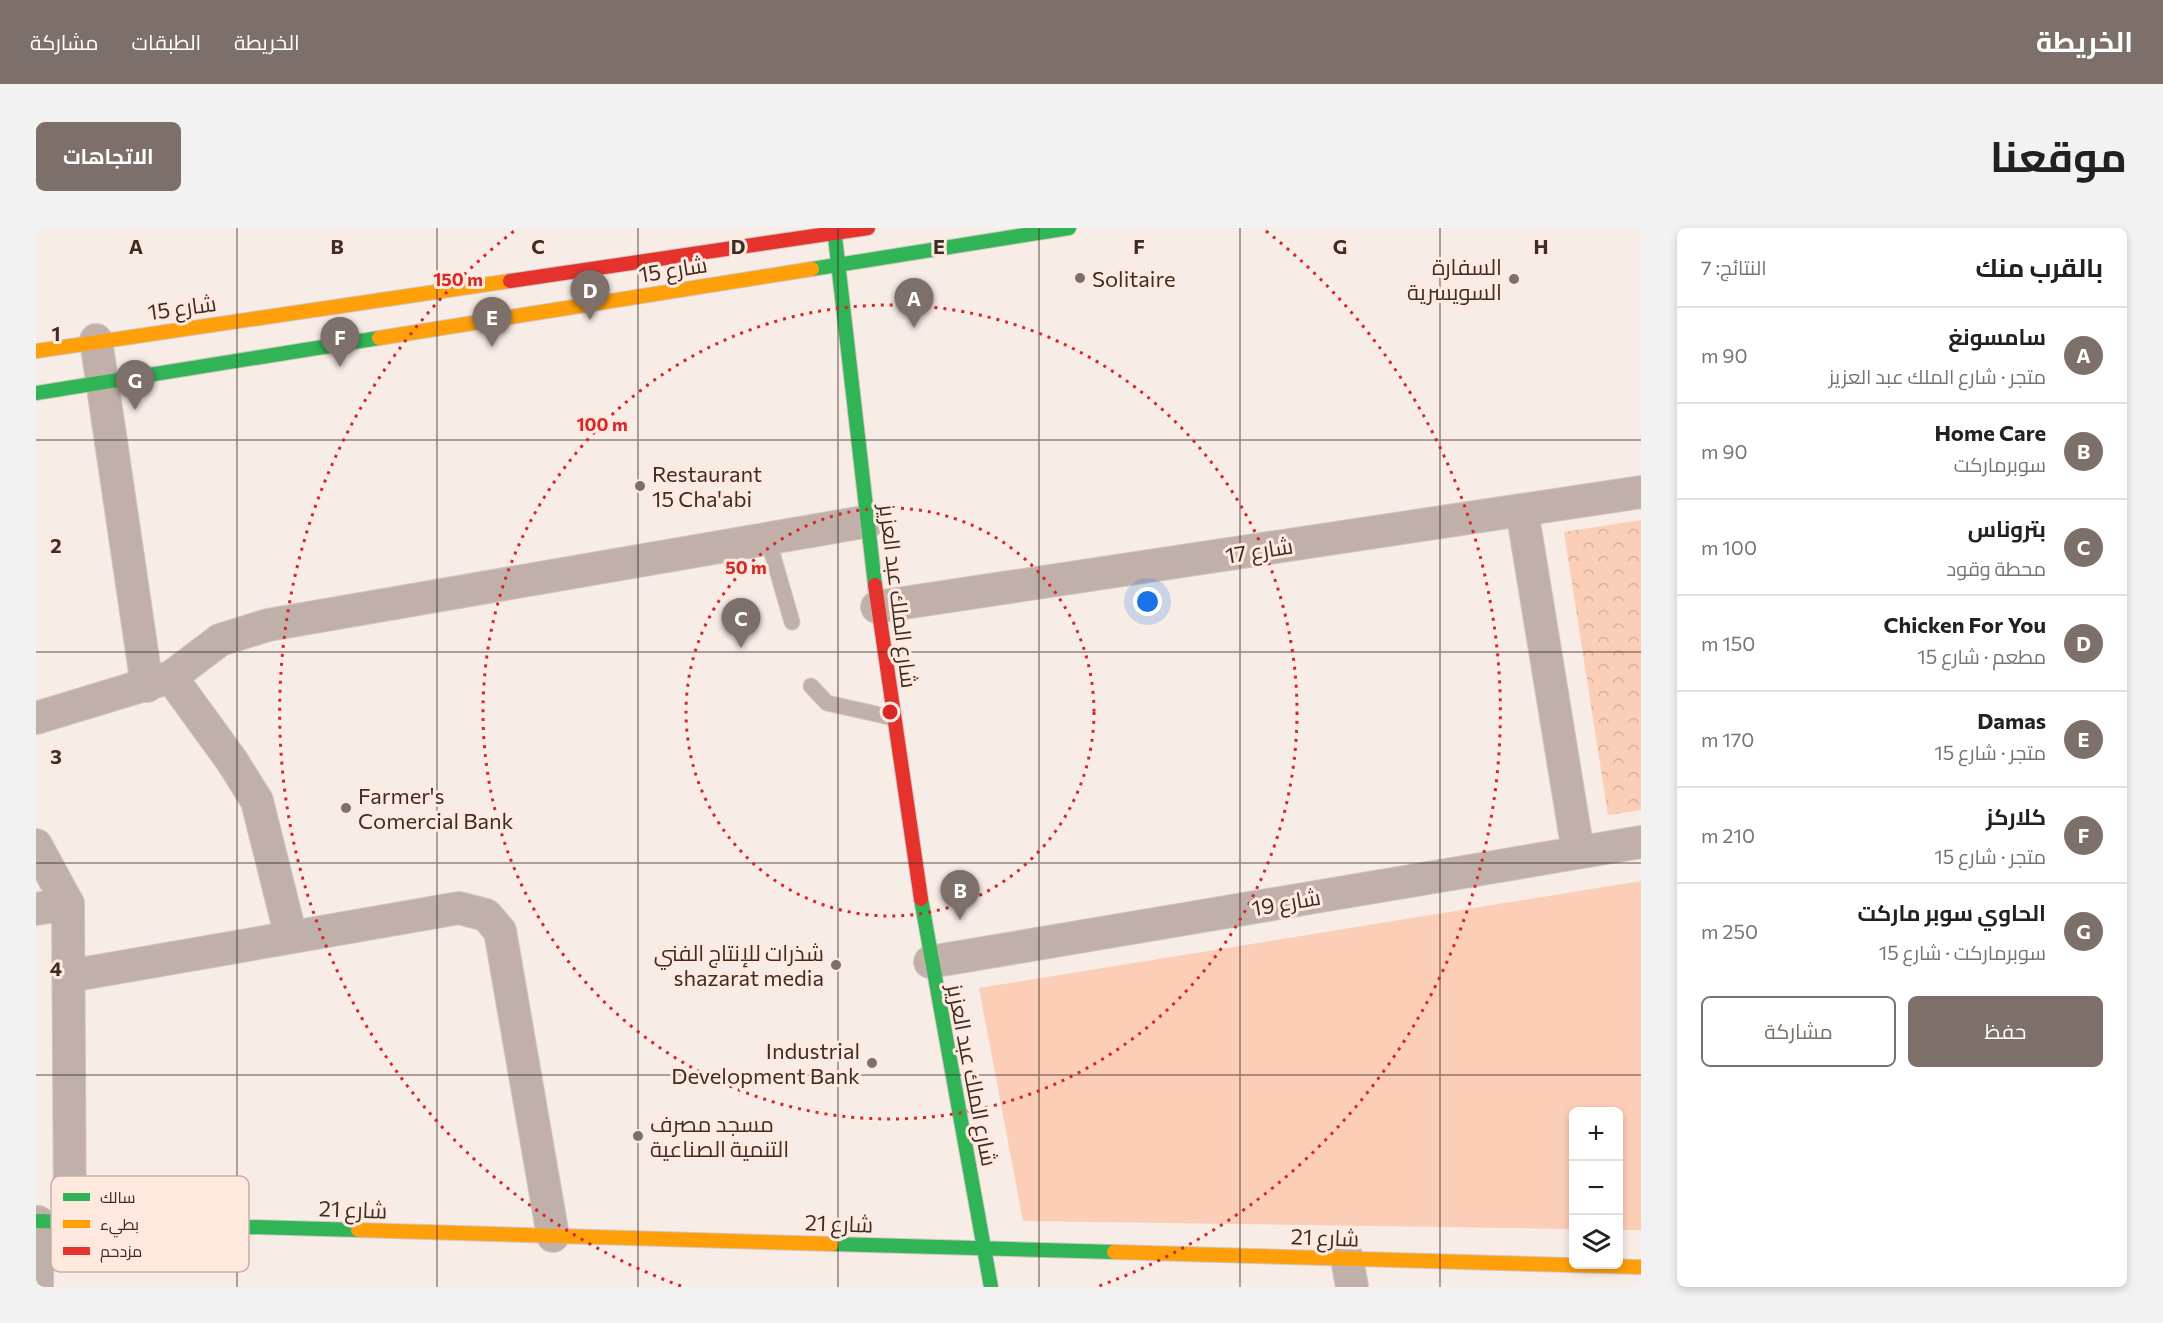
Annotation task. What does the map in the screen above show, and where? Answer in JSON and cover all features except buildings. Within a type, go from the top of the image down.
[{"type":"street","name":"شارع 15","points":[[36,351],[96,340],[834,230],[868,228]]},
{"type":"street","name":"شارع 15","points":[[36,393],[1069,228]]},
{"type":"street","name":"شارع الملك عبد العزيز","points":[[834,230],[877,607],[930,962],[991,1287]]},
{"type":"street","points":[[96,340],[102,383],[159,681],[232,761],[257,801],[291,937]]},
{"type":"street","name":"شارع 17","points":[[877,607],[1641,492]]},
{"type":"street","points":[[1522,510],[1578,852]]},
{"type":"street","points":[[36,718],[159,681],[220,640],[268,625],[869,521]]},
{"type":"street","name":"شارع 19","points":[[930,962],[1641,842]]},
{"type":"street","points":[[36,845],[68,904],[70,1176]]},
{"type":"street","points":[[36,909],[68,904]]},
{"type":"street","points":[[69,976],[459,908],[486,915],[500,931],[553,1236]]},
{"type":"street","points":[[37,1222],[37,1287]]},
{"type":"street","name":"شارع 21","points":[[249,1227],[984,1248],[1349,1273],[1641,1267]]},
{"type":"lane","points":[[768,539],[792,622]]},
{"type":"lane","points":[[812,686],[827,703],[894,717]]},
{"type":"green space","points":[[1641,520],[1641,810],[1608,815],[1564,532]]},
{"type":"green space","points":[[1641,881],[1641,1230],[1623,1230],[1623,1107],[1569,1107],[1569,1229],[1023,1221],[979,988]]},
{"type":"traffic: fast","points":[[834,228],[875,585]]},
{"type":"traffic: fast","points":[[812,269],[1069,228]]},
{"type":"traffic: fast","points":[[36,393],[379,338]]},
{"type":"traffic: fast","points":[[921,899],[991,1287]]},
{"type":"traffic: fast","points":[[36,1221],[51,1221]]},
{"type":"traffic: fast","points":[[249,1227],[358,1230]]},
{"type":"traffic: fast","points":[[832,1244],[1114,1252]]},
{"type":"traffic: slow","points":[[379,338],[812,269]]},
{"type":"traffic: slow","points":[[36,351],[510,281]]},
{"type":"traffic: slow","points":[[358,1230],[832,1244]]},
{"type":"traffic: slow","points":[[1114,1252],[1641,1267]]},
{"type":"traffic: jam","points":[[510,281],[868,228]]},
{"type":"traffic: jam","points":[[875,585],[921,899]]},
{"type":"place","name":"Solitaire","points":[[1080,278]]},
{"type":"place","name":"السفارة السويسرية","points":[[1514,279]]},
{"type":"place","name":"Chicken For You","points":[[590,320]]},
{"type":"place","name":"سامسونغ","points":[[914,328]]},
{"type":"place","name":"Damas","points":[[492,347]]},
{"type":"place","name":"كلاركز","points":[[340,367]]},
{"type":"place","name":"الحاوي سوبر ماركت","points":[[135,410]]},
{"type":"place","name":"Restaurant 15 Cha'abi","points":[[640,486]]},
{"type":"place","name":"بتروناس","points":[[741,648]]},
{"type":"place","name":"Farmer's Comercial Bank","points":[[346,808]]},
{"type":"place","name":"Home Care","points":[[960,920]]},
{"type":"place","name":"شذرات للإنتاج الفني shazarat media","points":[[836,965]]},
{"type":"place","name":"Industrial Development Bank","points":[[872,1063]]},
{"type":"place","name":"مسجد مصرف التنمية الصناعية","points":[[638,1136]]}]
